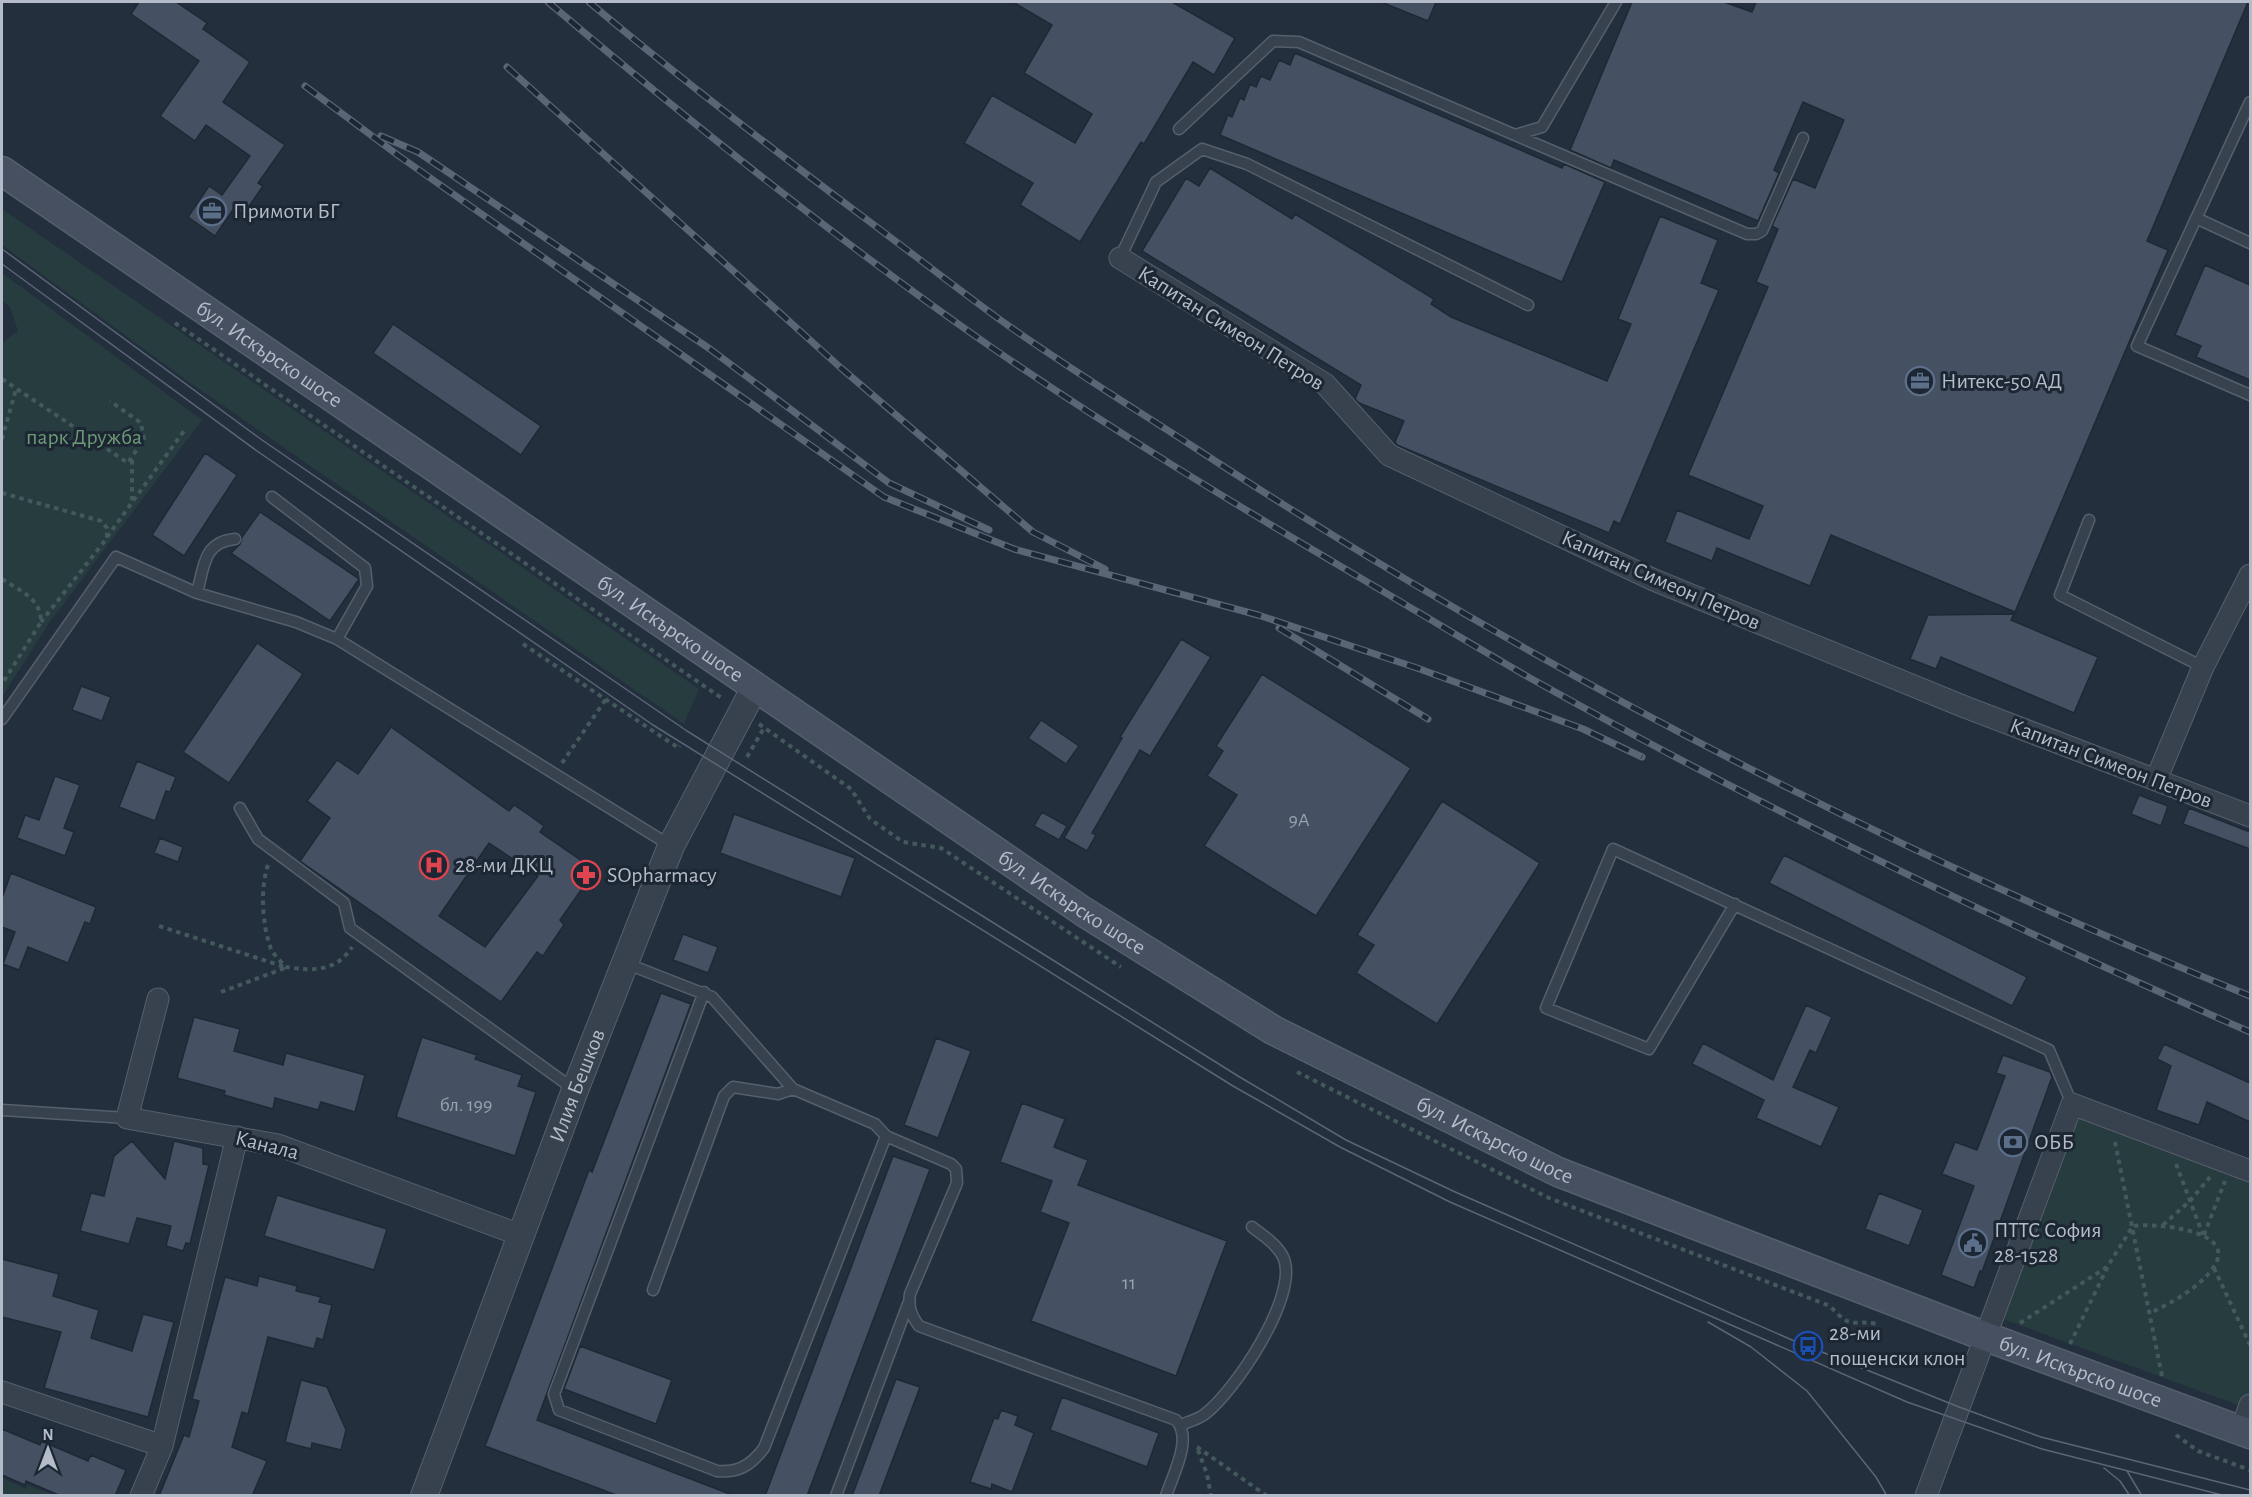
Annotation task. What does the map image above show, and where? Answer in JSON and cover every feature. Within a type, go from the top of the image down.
[{"type":"main road","name":"бул. Искърско шосе","points":[[2,171],[1084,912],[1274,1030],[1558,1172],[1984,1336],[2247,1423]]},
{"type":"street","name":"Капитан Симеон Петров","points":[[1120,258],[1325,384],[1389,455],[1654,580],[1965,707],[2250,816]]},
{"type":"street","points":[[2156,780],[2203,668],[2250,575]]},
{"type":"street","name":"Илия Бешков","points":[[424,1496],[574,1090],[671,846],[755,687]]},
{"type":"street","points":[[127,1118],[158,999]]},
{"type":"street","points":[[1926,1496],[2072,1104],[2235,1165]]},
{"type":"street","name":"Канала","points":[[127,1118],[278,1144],[520,1235]]},
{"type":"street","points":[[141,1496],[162,1446],[237,1137]]},
{"type":"street","points":[[2,1392],[162,1446]]},
{"type":"lane","points":[[1515,135],[1542,127],[1616,2]]},
{"type":"lane","points":[[1179,129],[1273,41],[1299,42],[1747,234],[1762,231],[1803,138]]},
{"type":"lane","points":[[2250,102],[2137,346],[2250,395]]},
{"type":"lane","points":[[1120,258],[1155,182],[1202,149],[1247,164],[1527,305]]},
{"type":"lane","points":[[2196,218],[2250,243]]},
{"type":"lane","points":[[272,497],[365,568],[367,586],[337,639]]},
{"type":"lane","points":[[2089,520],[2060,595],[2203,668]]},
{"type":"lane","points":[[197,593],[209,552],[220,541],[235,539]]},
{"type":"lane","points":[[2,719],[116,557],[197,593],[285,618],[337,639],[671,846]]},
{"type":"lane","points":[[240,808],[258,839],[344,903],[350,928],[574,1090]]},
{"type":"lane","points":[[1735,904],[1649,1049],[1546,1008],[1614,849],[1735,904],[2049,1050],[2072,1104]]},
{"type":"lane","points":[[625,963],[704,993],[720,1005],[793,1089],[875,1124],[886,1136],[951,1164],[958,1176],[910,1294],[909,1303],[836,1496]]},
{"type":"lane","points":[[704,993],[554,1394],[559,1410],[717,1471],[730,1472],[745,1468],[754,1461],[764,1448],[886,1136]]},
{"type":"lane","points":[[653,1290],[724,1096],[733,1087],[778,1094],[793,1089]]},
{"type":"lane","name":"Канала","points":[[2,1110],[127,1118]]},
{"type":"lane","points":[[1180,1425],[1205,1414],[1236,1380],[1276,1315],[1287,1278],[1284,1258],[1270,1241],[1252,1227]]},
{"type":"lane","points":[[909,1303],[913,1318],[919,1326],[1172,1417],[1180,1425],[1184,1439],[1166,1496]]},
{"type":"path","points":[[168,317],[712,691]]},
{"type":"path","points":[[2,379],[128,463],[132,460]]},
{"type":"path","points":[[2,439],[16,389]]},
{"type":"path","points":[[110,401],[141,423],[144,439],[132,460],[132,502]]},
{"type":"path","points":[[2,684],[41,622],[107,538],[186,428]]},
{"type":"path","points":[[2,493],[101,521],[107,528],[107,538]]},
{"type":"path","points":[[2,579],[36,601],[41,611],[41,622]]},
{"type":"path","points":[[524,644],[685,752]]},
{"type":"path","points":[[555,773],[606,699]]},
{"type":"path","points":[[747,757],[764,728]]},
{"type":"path","points":[[273,850],[263,880],[263,905],[272,949],[286,967]]},
{"type":"path","points":[[159,926],[286,967],[308,970],[329,968],[345,957],[360,935]]},
{"type":"path","points":[[221,993],[286,967]]},
{"type":"path","points":[[2110,1118],[2162,1378]]},
{"type":"path","points":[[2167,1140],[2204,1236]]},
{"type":"path","points":[[2162,1226],[2235,1165]]},
{"type":"path","points":[[2204,1236],[2235,1165]]},
{"type":"path","points":[[2133,1226],[2184,1228],[2204,1236],[2215,1245],[2217,1257],[2214,1268],[2170,1304],[2150,1313]]},
{"type":"path","points":[[2069,1345],[2108,1266],[2133,1226]]},
{"type":"path","points":[[2019,1324],[2108,1266]]},
{"type":"path","points":[[2214,1268],[2250,1345]]},
{"type":"path","points":[[1830,1306],[1843,1320],[1854,1325],[1875,1323]]},
{"type":"path","points":[[1180,1425],[1197,1447],[1267,1496]]},
{"type":"path","points":[[1197,1447],[1207,1474],[1211,1496]]},
{"type":"green space","points":[[2,209],[699,689],[684,724],[189,382],[2,245]]},
{"type":"green space","name":"парк Дружба","points":[[2,273],[202,420],[49,623],[2,697],[2,343],[18,331],[10,307],[2,301]]},
{"type":"green space","points":[[2072,1104],[2250,1171],[2249,1409],[1992,1315]]},
{"type":"green space","points":[[2,1478],[26,1489],[28,1485],[53,1495],[2,1495]]},
{"type":"building","points":[[139,2],[176,2],[207,23],[203,29],[250,62],[223,102],[285,145],[258,183],[263,186],[243,215],[234,208],[215,236],[188,217],[209,186],[222,195],[250,156],[206,125],[195,141],[160,116],[199,61],[131,14]]},
{"type":"building","points":[[1013,2],[1172,2],[1235,38],[1214,75],[1193,62],[1144,144],[1141,142],[1080,242],[1020,205],[1033,183],[964,143],[992,95],[1075,143],[1092,114],[1024,73],[1052,25]]},
{"type":"building","points":[[1381,2],[1436,2],[1428,21]]},
{"type":"building","name":"Нитекс-50 АД","points":[[1632,2],[1724,2],[1752,12],[1756,2],[2248,2],[2147,241],[2168,250],[2015,612],[1831,535],[1810,586],[1717,548],[1712,561],[1665,542],[1677,510],[1749,539],[1763,506],[1688,475],[1768,287],[1756,282],[1778,229],[1772,226],[1793,179],[1815,188],[1844,120],[1803,102],[1774,170],[1779,173],[1758,221],[1614,160],[1611,168],[1570,150]]},
{"type":"building","points":[[1295,53],[1562,168],[1564,164],[1605,182],[1562,282],[1220,135],[1228,115],[1232,117],[1240,98],[1244,100],[1250,84],[1256,87],[1261,76],[1270,80],[1279,60],[1290,65]]},
{"type":"building","points":[[1210,168],[1292,219],[1295,214],[1434,299],[1431,304],[1451,317],[1607,381],[1631,324],[1618,319],[1660,216],[1718,240],[1701,283],[1719,290],[1620,524],[1614,521],[1609,533],[1397,445],[1395,442],[1404,421],[1359,403],[1355,399],[1361,385],[1142,251],[1186,178],[1199,186]]},
{"type":"building","points":[[2205,265],[2250,285],[2250,380],[2196,357],[2201,346],[2175,335]]},
{"type":"building","points":[[393,324],[541,426],[521,455],[373,353]]},
{"type":"building","points":[[205,453],[237,475],[184,556],[152,535]]},
{"type":"building","points":[[260,512],[359,579],[330,621],[231,553],[240,544],[242,537]]},
{"type":"building","points":[[2014,614],[2011,620],[2098,657],[2074,713],[1941,657],[1936,669],[1910,659],[1928,615]]},
{"type":"building","points":[[1181,639],[1211,657],[1150,756],[1140,750],[1092,833],[1096,835],[1087,851],[1064,838],[1122,738],[1120,737]]},
{"type":"building","points":[[257,643],[303,674],[229,783],[183,752]]},
{"type":"building","points":[[1262,674],[1411,768],[1316,916],[1204,846],[1237,795],[1207,776],[1223,751],[1216,746]]},
{"type":"building","points":[[81,686],[111,697],[102,721],[72,710]]},
{"type":"building","points":[[1041,720],[1079,746],[1066,764],[1028,738]]},
{"type":"building","name":"28-ми ДКЦ","points":[[391,727],[509,811],[514,805],[529,815],[544,826],[540,832],[595,870],[560,920],[564,925],[543,956],[537,952],[501,1002],[300,861],[330,818],[307,801],[337,760],[358,774]],"holes":[[[489,843],[538,876],[485,947],[439,916]]]},
{"type":"building","points":[[137,761],[176,777],[170,792],[166,791],[155,821],[119,807]]},
{"type":"building","points":[[55,776],[80,785],[64,828],[74,832],[65,856],[17,838],[25,815],[39,820]]},
{"type":"building","points":[[2139,795],[2168,806],[2161,826],[2131,814]]},
{"type":"building","points":[[1442,801],[1540,863],[1437,1024],[1356,973],[1374,945],[1357,935]]},
{"type":"building","points":[[2189,808],[2250,832],[2250,849],[2183,824]]},
{"type":"building","points":[[1042,812],[1067,826],[1059,840],[1034,826]]},
{"type":"building","points":[[734,814],[855,858],[841,897],[720,853]]},
{"type":"building","points":[[160,838],[183,847],[178,862],[154,853]]},
{"type":"building","points":[[1784,855],[2027,977],[2012,1006],[1769,883]]},
{"type":"building","points":[[11,873],[96,907],[90,924],[85,922],[68,963],[28,947],[19,970],[3,964],[15,932],[2,927],[2,898]]},
{"type":"building","points":[[683,934],[718,947],[708,973],[673,960]]},
{"type":"building","points":[[661,993],[691,1004],[537,1420],[735,1496],[619,1496],[485,1446],[589,1170],[592,1172]]},
{"type":"building","points":[[1806,1005],[1832,1017],[1816,1053],[1810,1050],[1793,1087],[1839,1107],[1821,1147],[1756,1118],[1764,1100],[1692,1064],[1703,1043],[1773,1080]]},
{"type":"building","points":[[194,1017],[240,1029],[234,1051],[283,1065],[286,1053],[365,1075],[355,1112],[321,1102],[318,1110],[275,1098],[273,1109],[224,1095],[225,1091],[177,1078]]},
{"type":"building","points":[[422,1037],[477,1055],[475,1059],[522,1075],[518,1086],[536,1092],[515,1156],[396,1117]]},
{"type":"building","points":[[936,1038],[971,1051],[938,1138],[904,1125]]},
{"type":"building","points":[[2164,1044],[2250,1083],[2250,1122],[2207,1102],[2199,1125],[2156,1110],[2171,1066],[2157,1059]]},
{"type":"building","points":[[2003,1055],[2050,1072],[2052,1077],[1982,1272],[1980,1271],[1974,1288],[1941,1275],[1974,1186],[1942,1174],[1955,1142],[1977,1150],[2005,1076],[1996,1073]]},
{"type":"building","points":[[1022,1103],[1065,1119],[1054,1147],[1088,1160],[1078,1185],[1227,1241],[1176,1376],[1031,1321],[1069,1223],[1040,1212],[1052,1181],[1000,1162]]},
{"type":"building","points":[[132,1141],[165,1179],[174,1141],[203,1148],[203,1164],[209,1165],[190,1244],[186,1243],[183,1251],[166,1246],[171,1226],[137,1218],[129,1244],[80,1231],[91,1193],[104,1196],[114,1156]]},
{"type":"building","points":[[893,1156],[930,1169],[807,1496],[765,1496]]},
{"type":"building","points":[[1879,1193],[1923,1210],[1909,1246],[1865,1229]]},
{"type":"building","points":[[277,1195],[387,1229],[374,1270],[264,1236]]},
{"type":"building","points":[[2,1259],[59,1274],[53,1296],[99,1310],[91,1338],[132,1351],[143,1314],[174,1322],[148,1417],[44,1388],[61,1332],[2,1317]]},
{"type":"building","points":[[259,1276],[297,1286],[296,1291],[321,1297],[319,1302],[332,1305],[323,1340],[317,1338],[314,1349],[268,1337],[248,1414],[242,1412],[232,1447],[267,1461],[252,1496],[159,1496],[184,1435],[189,1437],[199,1401],[192,1399],[225,1277],[257,1286]]},
{"type":"building","points":[[580,1346],[672,1380],[656,1424],[564,1389]]},
{"type":"building","points":[[896,1379],[920,1387],[879,1496],[852,1496]]},
{"type":"building","points":[[301,1380],[327,1387],[346,1430],[341,1450],[312,1443],[311,1449],[285,1442]]},
{"type":"building","points":[[1062,1397],[1159,1433],[1147,1467],[1050,1430]]},
{"type":"building","points":[[1001,1410],[1018,1416],[1015,1425],[1034,1433],[1012,1492],[992,1484],[991,1489],[970,1482],[994,1418],[998,1419]]},
{"type":"building","points":[[2,1429],[40,1445],[41,1441],[88,1461],[91,1455],[126,1470],[115,1496],[61,1496],[26,1481],[25,1485],[2,1475]]},
{"type":"tram line","points":[[2,249],[262,440],[687,731],[1238,1076],[1346,1140],[1453,1191],[1792,1340],[1959,1407],[2041,1437],[2250,1490]]},
{"type":"tram line","points":[[2,264],[257,451],[653,725],[1233,1086],[1340,1147],[1450,1202],[1907,1402],[2042,1449],[2226,1496]]},
{"type":"tram line","points":[[1708,1322],[1751,1347],[1807,1391],[1876,1477],[1887,1496]]},
{"type":"tram line","points":[[2104,1468],[2120,1481],[2130,1496]]},
{"type":"tram line","points":[[2127,1471],[2142,1496]]},
{"type":"railway","points":[[548,2],[710,136],[877,265],[991,347],[1126,436],[1218,493],[1530,678],[1707,774],[1976,908],[2250,1032]]},
{"type":"railway","points":[[589,2],[756,136],[1022,335],[1313,523],[1441,600],[1704,745],[1839,813],[1974,877],[2250,996]]},
{"type":"railway","points":[[507,67],[841,368],[1033,532],[1105,569]]},
{"type":"railway","points":[[305,86],[399,156],[884,497],[1014,549],[1258,615],[1417,668],[1583,729],[1642,757]]},
{"type":"railway","points":[[381,136],[418,152],[710,349],[889,483],[989,530]]},
{"type":"railway","points":[[1279,628],[1428,719]]},
{"type":"place","name":"Примоти БГ","points":[[212,211]]},
{"type":"place","name":"Нитекс-50 АД","points":[[1920,381]]},
{"type":"place","name":"28-ми ДКЦ","points":[[434,865]]},
{"type":"place","name":"SOpharmacy","points":[[586,875]]},
{"type":"place","name":"ОББ","points":[[2013,1142]]},
{"type":"place","name":"ПТТС София 28-1528","points":[[1973,1243]]},
{"type":"place","name":"28-ми пощенски клон","points":[[1808,1346]]}]
